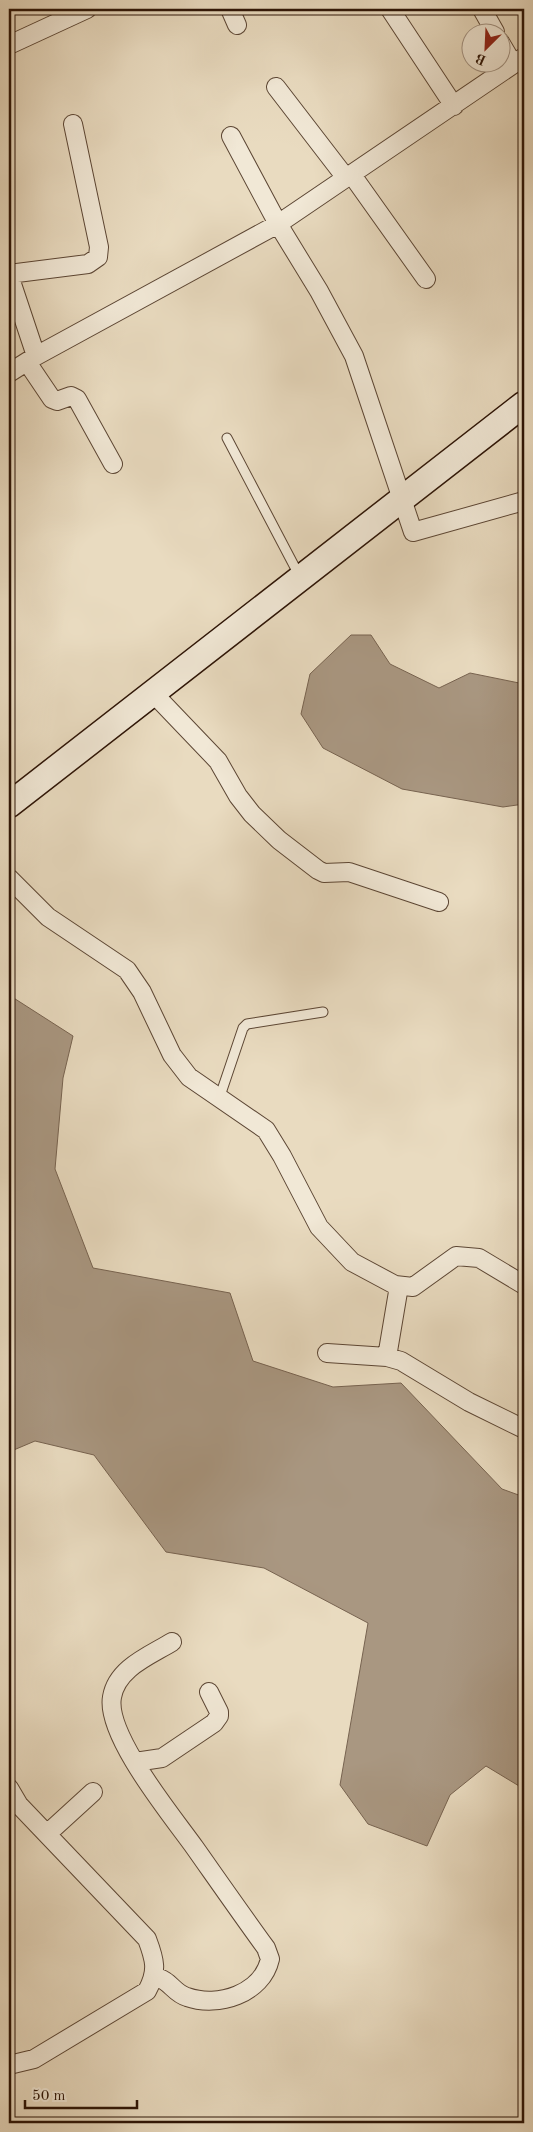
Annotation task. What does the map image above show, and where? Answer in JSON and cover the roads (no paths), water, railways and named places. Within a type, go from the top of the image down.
[{"type":"street","points":[[9,44],[87,9]]},
{"type":"street","points":[[230,9],[237,25]]},
{"type":"street","points":[[390,9],[454,106]]},
{"type":"street","points":[[482,9],[489,22]]},
{"type":"street","points":[[9,373],[31,359],[278,224],[519,61],[510,52]]},
{"type":"street","points":[[276,87],[349,176],[426,279]]},
{"type":"street","points":[[72,124],[99,247],[98,257],[88,264],[9,274],[14,308],[31,359],[52,399],[57,401],[70,396],[77,399],[112,464]]},
{"type":"street","points":[[232,136],[278,224],[319,290],[354,356],[413,532],[524,501]]},
{"type":"street","points":[[9,805],[524,404]]},
{"type":"street","points":[[153,693],[218,761],[238,796],[252,814],[279,840],[318,870],[324,873],[350,872],[439,902]]},
{"type":"street","points":[[9,878],[48,917],[127,970],[142,992],[172,1055],[189,1077],[219,1100],[266,1130],[319,1227],[352,1262],[400,1286],[413,1287],[456,1256],[479,1258],[524,1285]]},
{"type":"street","points":[[387,1358],[400,1286]]},
{"type":"street","points":[[326,1353],[387,1358],[409,1365],[469,1402],[524,1429]]},
{"type":"street","points":[[154,1977],[166,1980],[176,1991],[187,1998],[215,2001],[244,1992],[264,1972],[270,1959],[266,1948],[135,1762],[113,1718],[111,1703],[114,1688],[120,1677],[131,1666],[172,1642]]},
{"type":"street","points":[[135,1762],[162,1758],[214,1723],[219,1716],[219,1712],[209,1692]]},
{"type":"street","points":[[9,1788],[19,1805],[147,1939],[154,1957],[154,1977],[148,1991],[34,2059],[9,2065]]},
{"type":"street","points":[[47,1834],[93,1792]]},
{"type":"lane","points":[[227,438],[301,578]]},
{"type":"lane","points":[[219,1100],[243,1028],[247,1024],[323,1012]]}]
